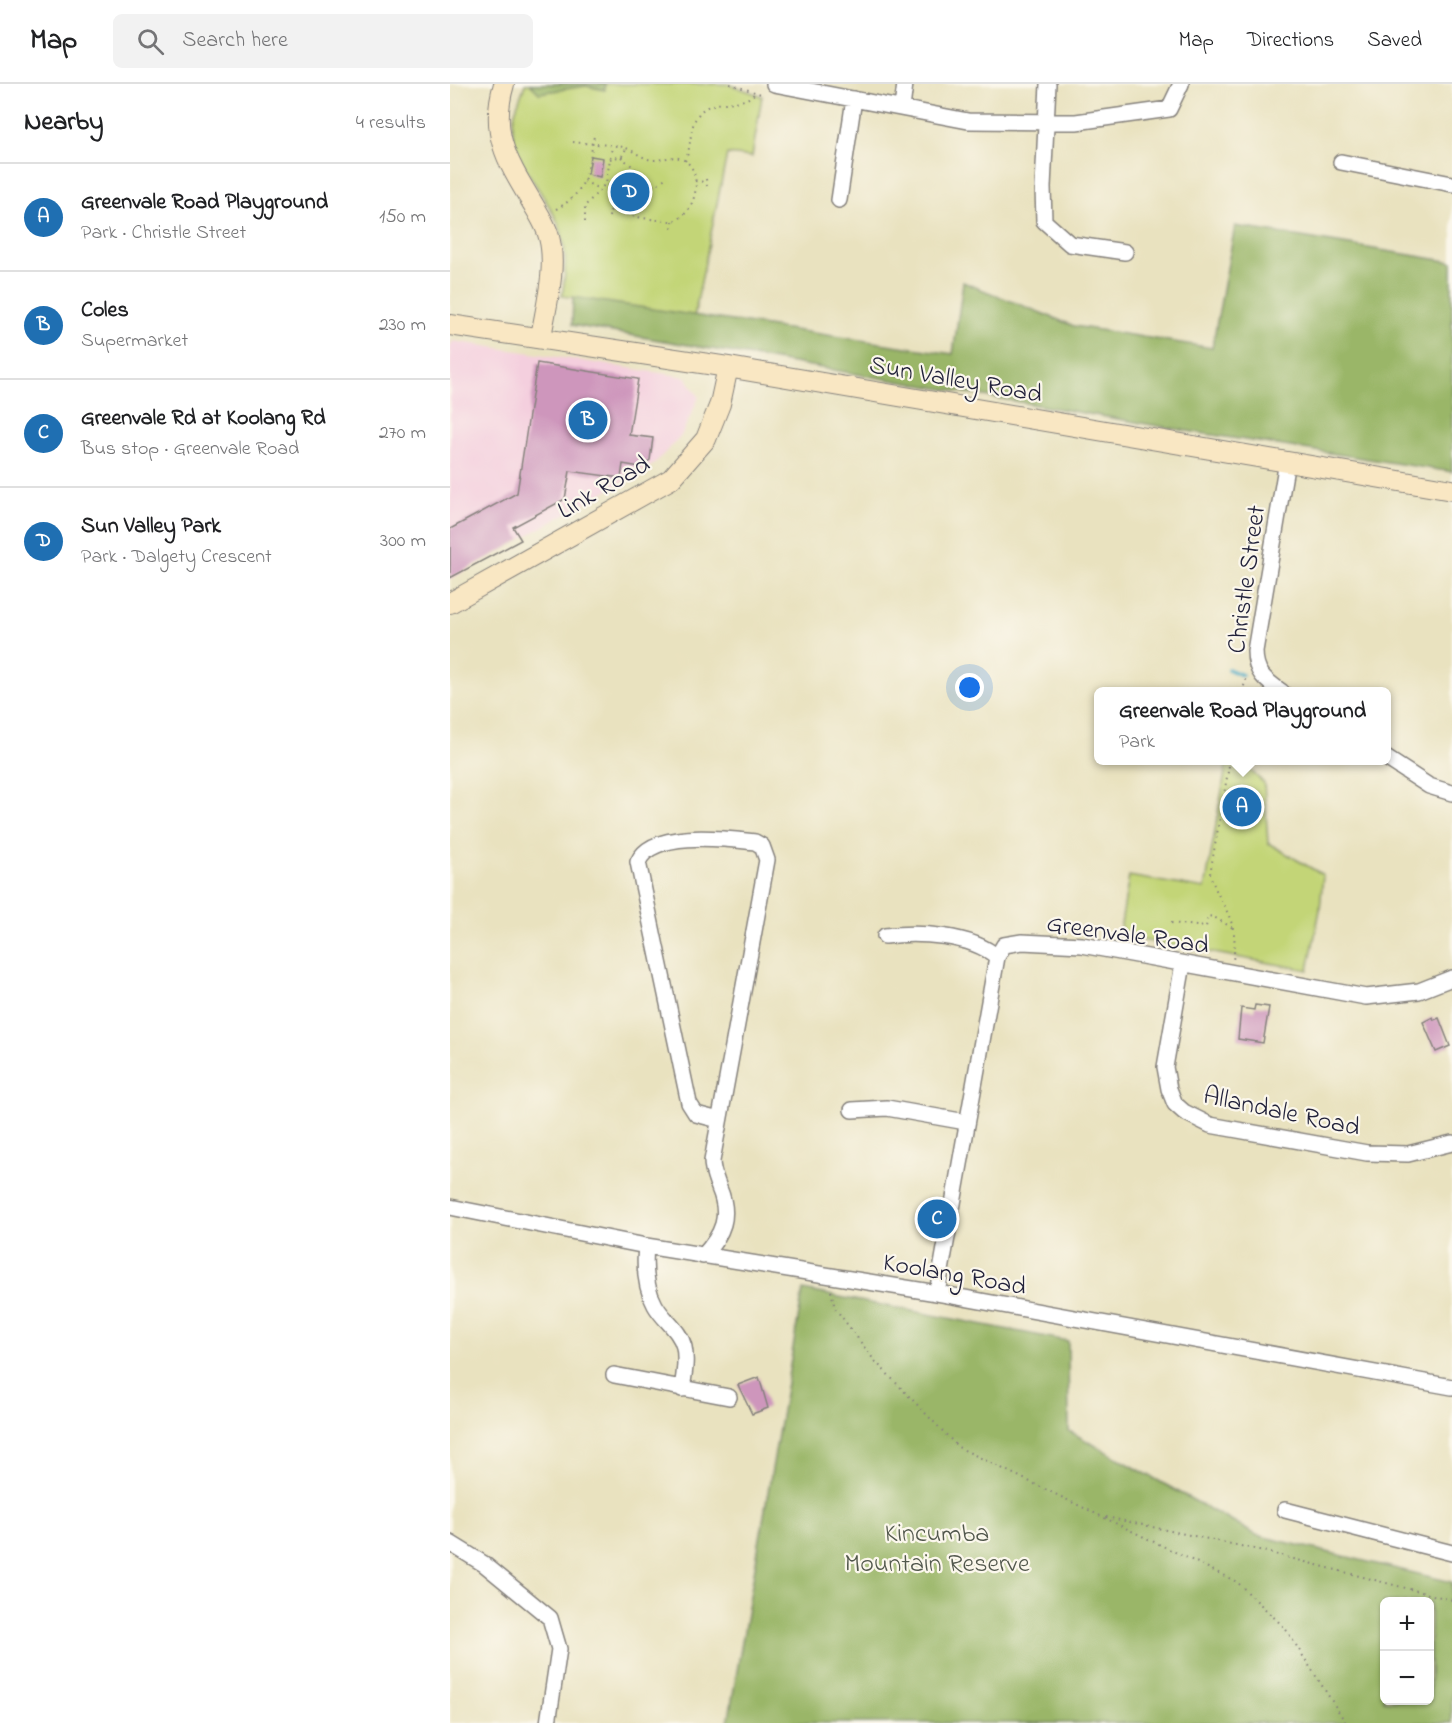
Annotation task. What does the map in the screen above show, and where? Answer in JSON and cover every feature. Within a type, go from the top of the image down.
[{"type":"street","points":[[504,84],[498,109],[499,136],[513,169],[549,236],[552,258],[541,337]]},
{"type":"street","points":[[774,84],[968,121],[1046,122],[1076,122],[1169,109],[1181,84]]},
{"type":"street","points":[[902,108],[905,84]]},
{"type":"street","points":[[1048,84],[1043,187],[1044,220],[1070,244],[1125,252]]},
{"type":"street","points":[[838,200],[854,99]]},
{"type":"street","points":[[1341,162],[1452,184]]},
{"type":"street","name":"Sun Valley Road","points":[[450,325],[728,367],[1452,490]]},
{"type":"street","name":"Link Road","points":[[450,603],[671,479],[706,439],[720,404],[728,367]]},
{"type":"street","name":"Christle Street","points":[[1275,687],[1262,677],[1256,665],[1255,651],[1287,461]]},
{"type":"street","points":[[1391,761],[1430,786],[1452,793]]},
{"type":"street","points":[[703,1256],[721,1233],[726,1217],[724,1199],[712,1166],[767,860],[762,846],[755,842],[698,837],[649,848],[638,862],[689,1103],[696,1114],[719,1120]]},
{"type":"street","points":[[885,936],[912,933],[971,943],[987,948],[997,957],[937,1293]]},
{"type":"street","name":"Greenvale Road","points":[[997,957],[1000,948],[1009,943],[1082,945],[1365,997],[1419,991],[1452,978]]},
{"type":"street","name":"Allandale Road","points":[[1183,964],[1165,1067],[1169,1089],[1175,1104],[1184,1113],[1210,1125],[1367,1153],[1408,1154],[1452,1143]]},
{"type":"street","points":[[852,1110],[887,1108],[966,1122]]},
{"type":"street","name":"Koolang Road","points":[[450,1208],[646,1246],[937,1293],[1452,1387]]},
{"type":"street","points":[[646,1246],[645,1264],[655,1305],[678,1335],[684,1349],[682,1389]]},
{"type":"street","points":[[614,1375],[729,1397]]},
{"type":"street","points":[[1285,1510],[1452,1553]]},
{"type":"street","points":[[450,1543],[484,1564],[550,1618],[559,1649],[548,1723]]},
{"type":"path","points":[[685,161],[696,117],[702,110],[712,104],[744,99],[753,96],[754,93]]},
{"type":"path","points":[[539,215],[573,199],[584,181],[594,136]]},
{"type":"path","points":[[573,142],[626,148],[650,159],[671,157],[685,161],[692,169],[695,181],[690,208],[673,221],[672,228]]},
{"type":"path","points":[[585,222],[585,206],[598,189],[606,183],[612,147]]},
{"type":"path","points":[[621,157],[626,148]]},
{"type":"path","points":[[610,159],[621,157],[638,171],[648,186]]},
{"type":"path","points":[[635,185],[648,186],[662,182],[667,176]]},
{"type":"path","points":[[635,216],[636,205],[632,195],[640,177]]},
{"type":"path","points":[[584,181],[598,189]]},
{"type":"path","points":[[695,181],[706,182]]},
{"type":"path","points":[[606,183],[616,191],[627,214],[673,221]]},
{"type":"path","points":[[609,218],[610,211],[622,207]]},
{"type":"path","points":[[1229,765],[1210,874],[1214,889],[1227,908],[1236,930],[1231,972]]},
{"type":"path","points":[[1170,923],[1206,927],[1208,916],[1236,930]]},
{"type":"path","points":[[830,1276],[831,1299],[835,1308],[874,1360],[958,1448],[1237,1582],[1285,1628],[1346,1723]]},
{"type":"path","points":[[1101,1516],[1260,1550],[1452,1600]]},
{"type":"shaded area","points":[[453,341],[686,377],[699,397],[681,436],[653,465],[450,579],[450,346]]},
{"type":"green space","points":[[525,84],[728,84],[762,96],[752,157],[727,154],[694,317],[562,296],[565,259],[561,232],[524,165],[514,141],[514,117]]},
{"type":"green space","points":[[530,84],[605,84],[605,90],[586,86],[539,93]]},
{"type":"green space","points":[[1235,226],[1452,262],[1452,472],[1193,432],[572,325],[573,297],[953,354],[963,282],[1074,326],[1212,348]]},
{"type":"green space","points":[[1226,765],[1244,765],[1264,783],[1268,843],[1323,875],[1320,910],[1308,970],[1119,936],[1129,876],[1205,889]]},
{"type":"green space","name":"Kincumba Mountain Reserve","points":[[803,1290],[1068,1341],[1069,1431],[1256,1535],[1452,1582],[1452,1723],[728,1723]]},
{"type":"building","points":[[591,156],[603,158],[600,177],[588,174]]},
{"type":"building","points":[[537,363],[638,379],[629,435],[653,438],[650,460],[640,467],[623,464],[621,478],[570,471],[565,499],[513,527],[521,540],[450,578],[450,529],[517,493]]},
{"type":"building","points":[[1255,1005],[1269,1007],[1263,1043],[1238,1039],[1241,1008],[1254,1010]]},
{"type":"building","points":[[1433,1017],[1434,1020],[1439,1018],[1450,1046],[1436,1052],[1423,1022]]},
{"type":"building","points":[[759,1377],[768,1408],[752,1414],[738,1385]]},
{"type":"waterway","points":[[1228,669],[1242,675]]},
{"type":"place","name":"Sun Valley Park","points":[[630,192]]},
{"type":"place","name":"Coles","points":[[588,420]]},
{"type":"place","name":"Greenvale Road Playground","points":[[1242,807]]},
{"type":"place","name":"Greenvale Rd at Koolang Rd","points":[[937,1219]]}]
